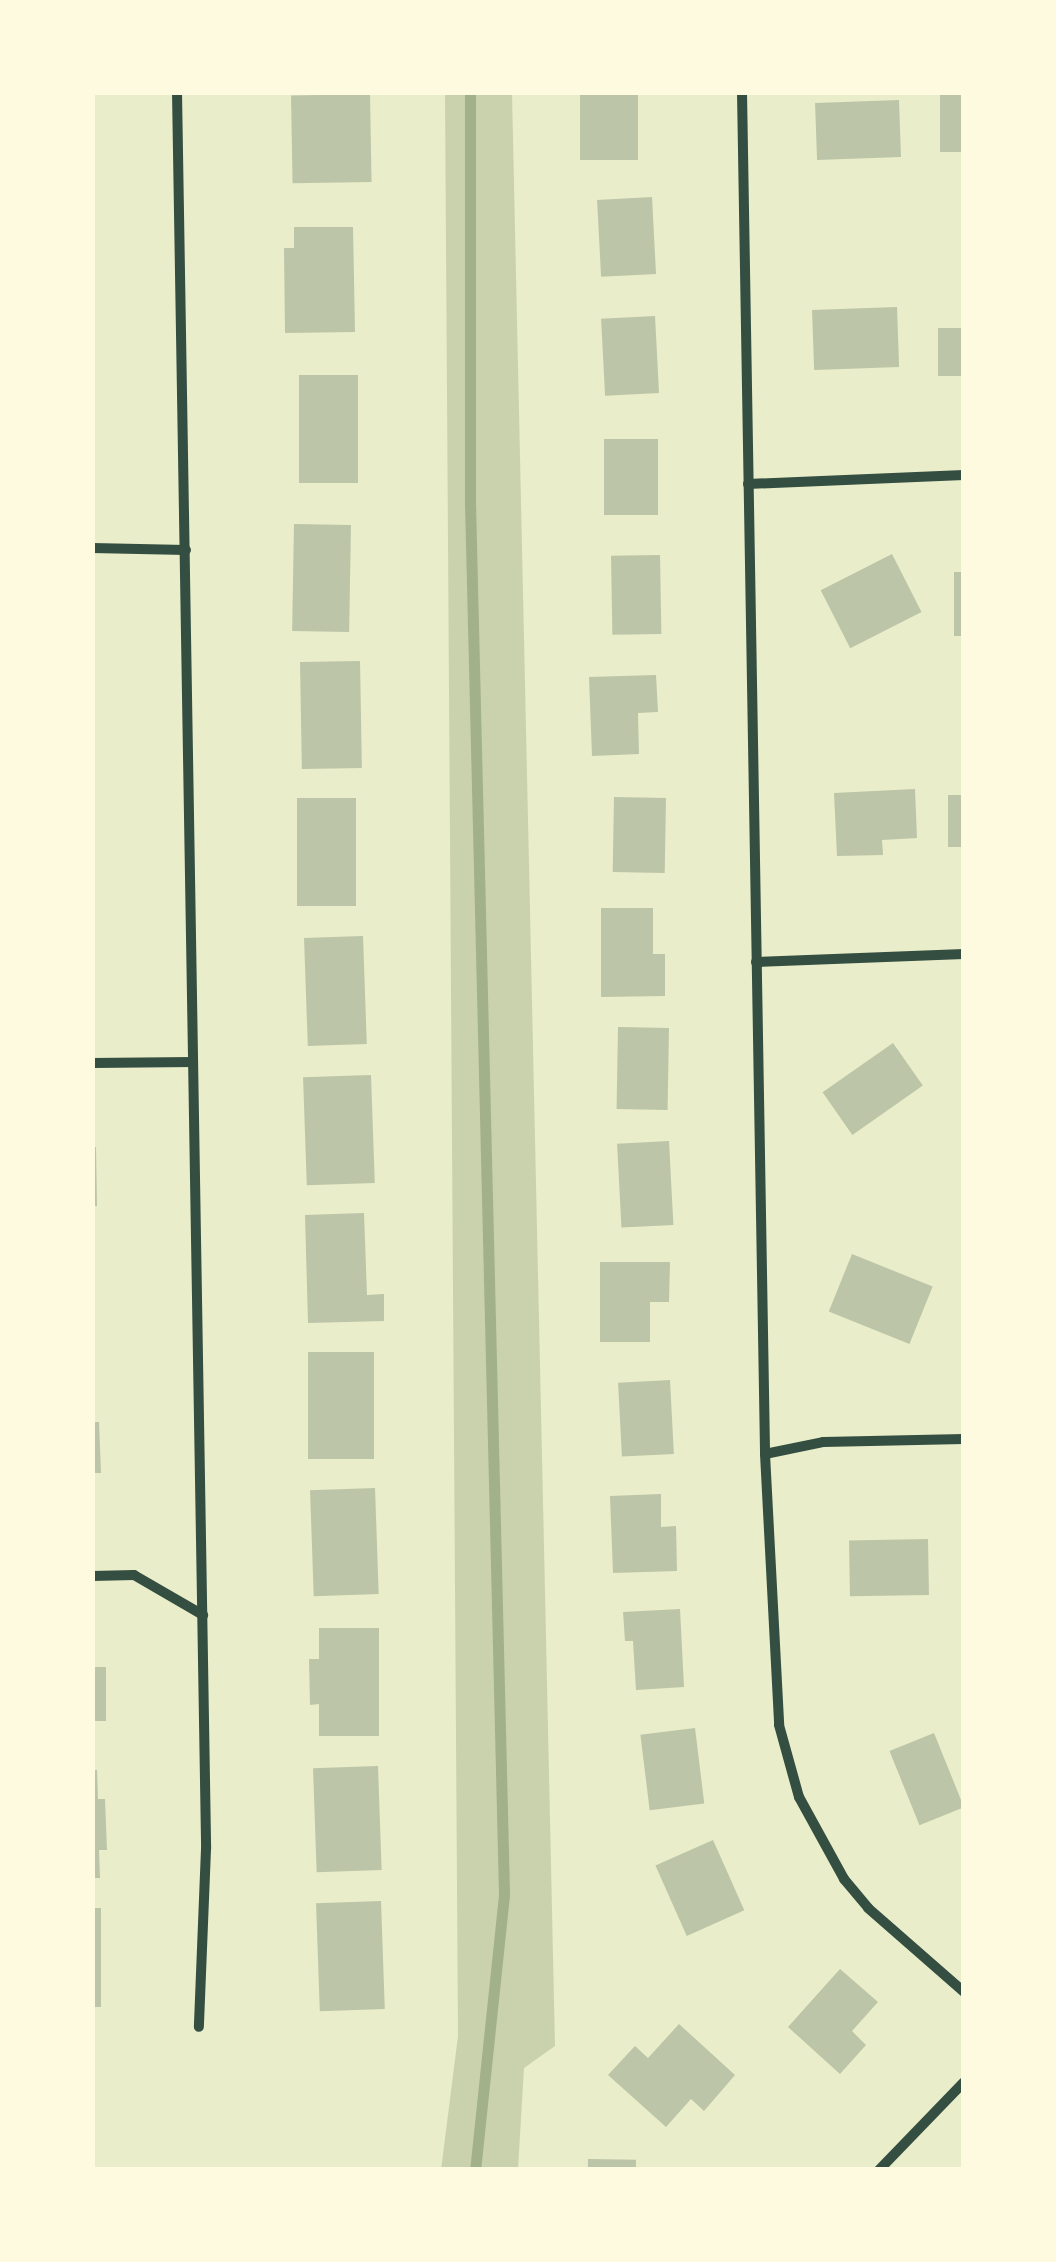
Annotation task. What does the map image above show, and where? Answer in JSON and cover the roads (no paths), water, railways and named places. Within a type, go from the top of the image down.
[{"type":"street","points":[[177,92],[206,1850],[200,2027]]},
{"type":"street","points":[[742,92],[765,1454],[779,1725],[799,1797],[824,1848],[856,1894],[964,1992]]},
{"type":"street","points":[[748,484],[964,475]]},
{"type":"street","points":[[92,548],[186,550]]},
{"type":"street","points":[[756,962],[964,954]]},
{"type":"street","points":[[92,1063],[193,1062]]},
{"type":"street","points":[[765,1454],[823,1442],[964,1438]]},
{"type":"street","points":[[92,1576],[134,1575],[203,1616]]},
{"type":"street","points":[[879,2170],[964,2082]]},
{"type":"waterway","points":[[470,92],[470,502],[504,1895],[475,2170]]}]
